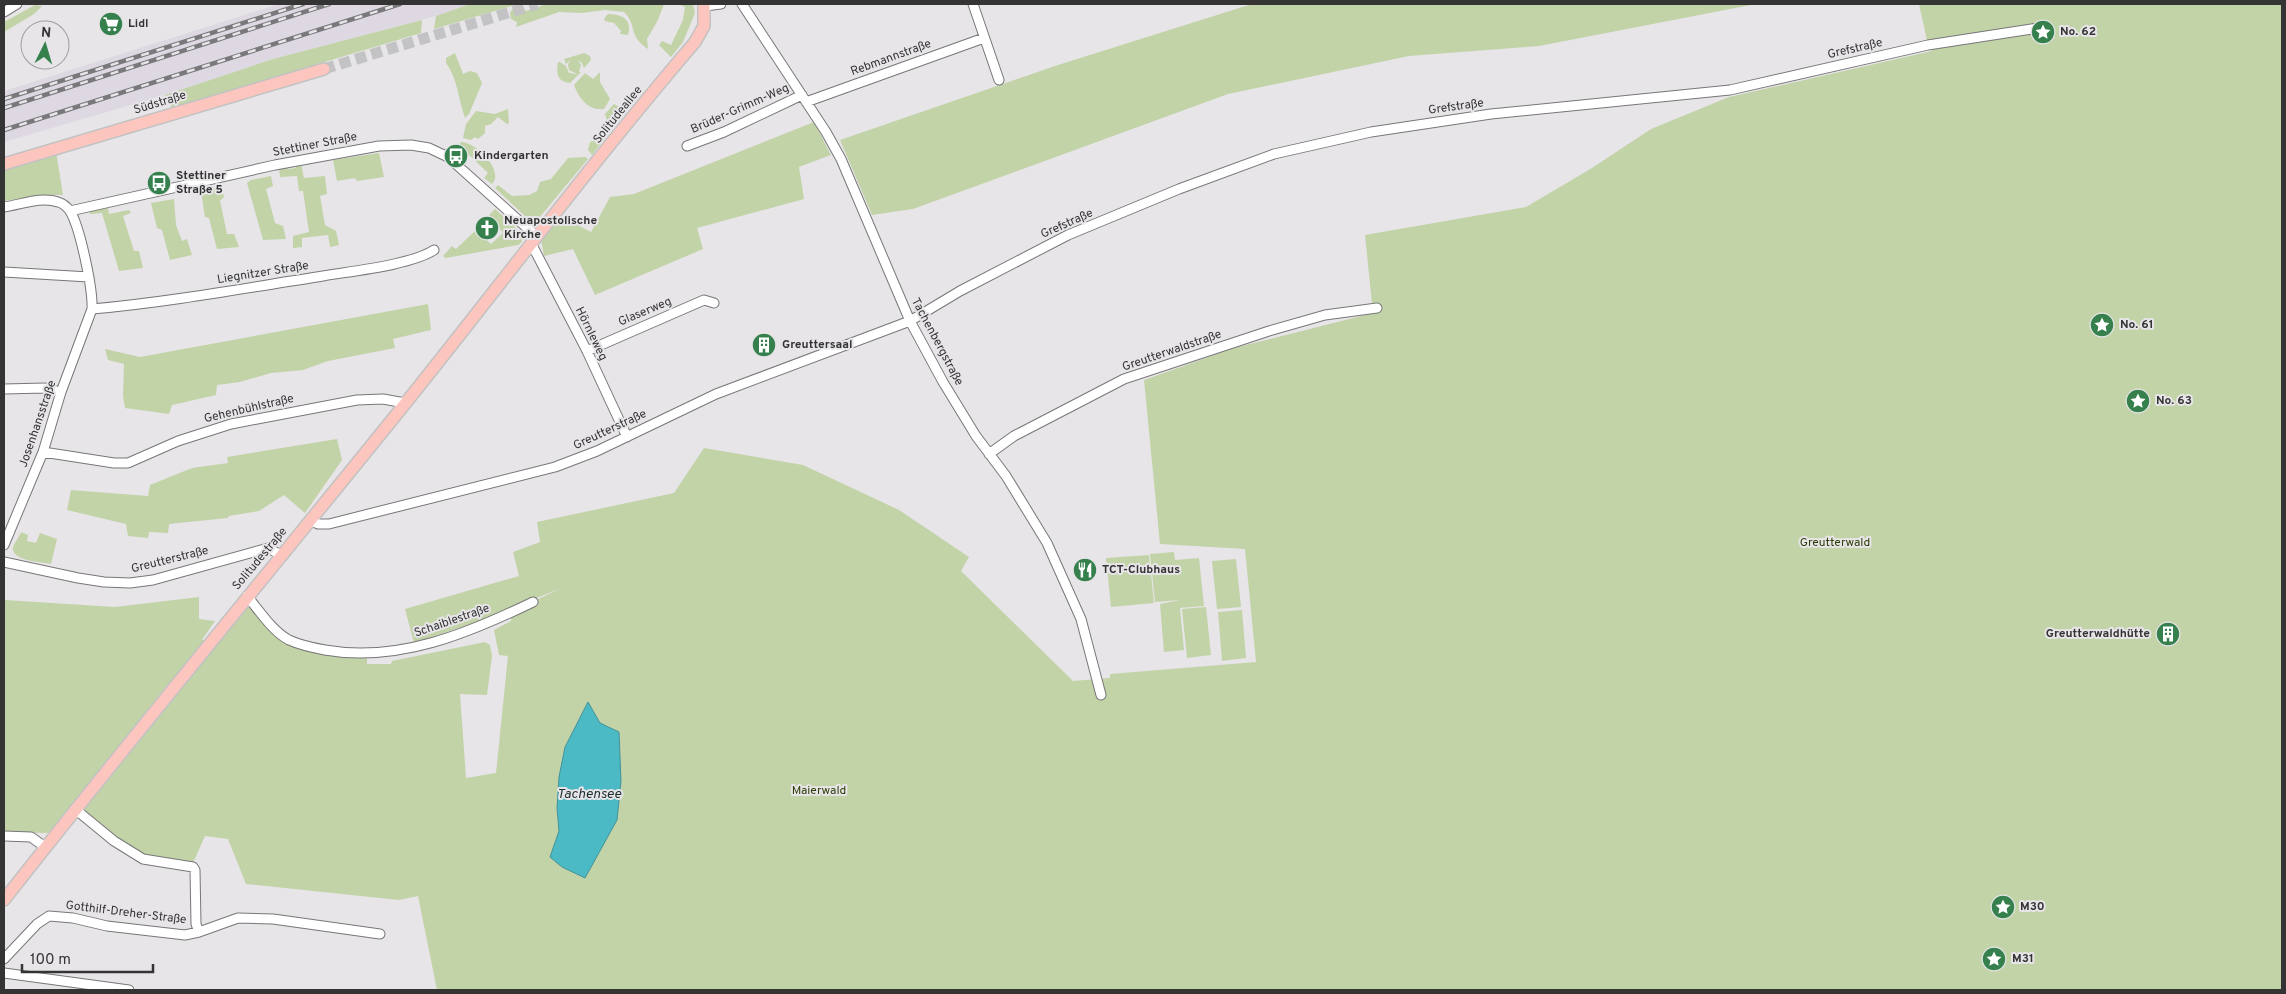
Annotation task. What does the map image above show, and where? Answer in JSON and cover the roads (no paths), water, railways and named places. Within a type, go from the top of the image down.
[{"type":"main road","name":"Solitudeallee","points":[[533,240],[695,42],[704,26],[705,5]]},
{"type":"main road","name":"Südstraße","points":[[4,164],[324,69]]},
{"type":"main road","name":"Solitudestraße","points":[[4,900],[75,809],[405,403],[533,240]]},
{"type":"street","points":[[4,12],[18,4]]},
{"type":"street","points":[[705,5],[721,4]]},
{"type":"street","name":"Tachenbergstraße","points":[[742,4],[841,159],[910,321],[943,382],[989,454],[1006,476],[1047,543],[1081,619],[1101,694]]},
{"type":"street","points":[[973,4],[999,80]]},
{"type":"street","name":"Grefstraße","points":[[910,321],[960,291],[1068,236],[1274,154],[1370,132],[1482,116],[1730,90],[1928,45],[2038,28]]},
{"type":"street","name":"Rebmannstraße","points":[[804,99],[984,38]]},
{"type":"street","name":"Brüder-Grimm-Weg","points":[[687,146],[804,99]]},
{"type":"street","name":"Stettiner Straße","points":[[70,211],[283,164],[379,146],[411,144],[429,148],[448,157],[533,240]]},
{"type":"street","points":[[4,207],[47,200],[58,202],[70,211],[89,277],[92,309]]},
{"type":"street","name":"Hörnleweg","points":[[533,240],[627,437]]},
{"type":"street","name":"Liegnitzer Straße","points":[[92,309],[347,272],[423,257],[434,250]]},
{"type":"street","points":[[4,272],[89,277]]},
{"type":"street","name":"Glaserweg","points":[[587,351],[704,300],[714,304]]},
{"type":"street","name":"Greutterwaldstraße","points":[[989,454],[1014,436],[1124,380],[1269,331],[1324,315],[1377,308]]},
{"type":"street","name":"Josenhansstraße","points":[[4,545],[43,452],[61,392],[92,309]]},
{"type":"street","name":"Greutterstraße","points":[[310,520],[318,524],[329,524],[555,467],[627,437],[716,394],[910,321]]},
{"type":"street","points":[[4,388],[45,388],[61,392]]},
{"type":"street","name":"Gehenbühlstraße","points":[[43,452],[114,463],[128,463],[178,440],[239,422],[357,400],[383,399],[405,403]]},
{"type":"street","name":"Greutterstraße","points":[[4,562],[95,581],[130,583],[153,580],[268,548],[281,555]]},
{"type":"street","name":"Schaiblestraße","points":[[247,596],[270,623],[288,640],[345,653],[389,652],[439,641],[490,622],[533,602]]},
{"type":"street","points":[[75,809],[114,842],[143,859],[193,867],[196,924],[199,932]]},
{"type":"street","points":[[4,836],[31,837],[46,847]]},
{"type":"street","name":"Gotthilf-Dreher-Straße","points":[[4,960],[37,924],[49,916],[185,935],[238,918],[273,919],[380,934]]},
{"type":"street","points":[[4,973],[129,990]]},
{"type":"water","name":"Tachensee","points":[[588,702],[600,723],[619,732],[621,781],[617,820],[585,878],[562,867],[550,857],[559,831],[557,808],[559,777],[565,747]]},
{"type":"tunnel","points":[[324,69],[537,4]]},
{"type":"railway","points":[[4,99],[303,4]]},
{"type":"railway","points":[[4,108],[329,4]]},
{"type":"railway","points":[[4,130],[400,4]]},
{"type":"place","name":"Lidl","points":[[111,24]]},
{"type":"place","name":"No. 62","points":[[2043,32]]},
{"type":"place","name":"Kindergarten","points":[[456,156]]},
{"type":"place","name":"Stettiner Straße 5","points":[[159,183]]},
{"type":"place","name":"Neuapostolische Kirche","points":[[487,228]]},
{"type":"place","name":"No. 61","points":[[2102,325]]},
{"type":"place","name":"Greuttersaal","points":[[764,345]]},
{"type":"place","name":"No. 63","points":[[2138,401]]},
{"type":"place","name":"TCT-Clubhaus","points":[[1085,570]]},
{"type":"place","name":"Greutterwaldhütte","points":[[2168,634]]},
{"type":"place","name":"M30","points":[[2003,907]]},
{"type":"place","name":"M31","points":[[1994,959]]},
{"type":"park label","name":"Greutterwald","points":[[1835,543]]},
{"type":"park label","name":"Maierwald","points":[[819,791]]}]
